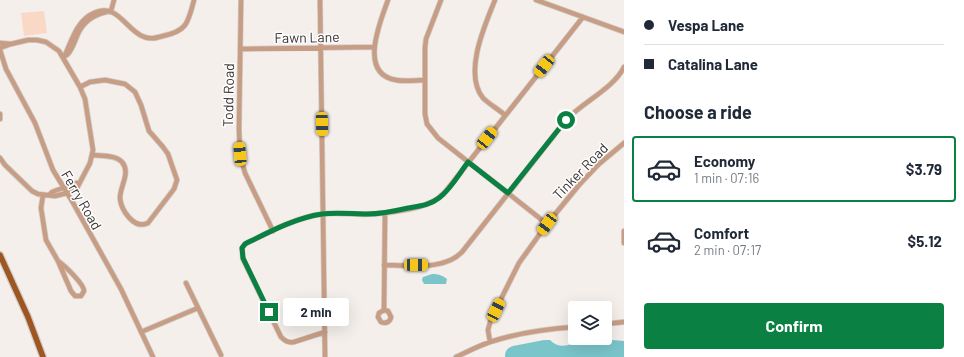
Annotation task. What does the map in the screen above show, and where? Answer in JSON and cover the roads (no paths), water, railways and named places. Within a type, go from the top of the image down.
[{"type":"main road","points":[[0,255],[28,317],[42,357]]},
{"type":"street","points":[[111,11],[114,0]]},
{"type":"street","points":[[64,57],[77,28],[83,21],[95,12],[103,10],[111,11],[118,15],[141,36],[154,39],[182,30],[188,20],[194,0]]},
{"type":"street","name":"Todd Road","points":[[241,0],[238,129],[240,154],[245,173],[273,231]]},
{"type":"street","points":[[320,0],[325,357]]},
{"type":"street","points":[[388,0],[378,27],[374,47],[376,64],[381,73],[396,80],[425,80]]},
{"type":"street","points":[[441,0],[426,39],[425,114],[427,124],[438,138],[547,224]]},
{"type":"street","points":[[495,0],[478,48],[476,81],[478,90],[484,98],[505,115]]},
{"type":"street","points":[[536,0],[624,32]]},
{"type":"street","points":[[325,332],[294,342],[288,342],[281,337],[245,263],[242,248],[245,244],[297,220],[323,214],[385,213],[422,206],[439,198],[583,17]]},
{"type":"street","points":[[0,49],[11,44],[33,40],[42,41],[54,47],[64,57],[80,87],[86,104],[93,155],[77,188],[67,193],[55,196],[43,195],[32,191],[5,165],[0,158]]},
{"type":"street","points":[[0,43],[11,44]]},
{"type":"street","name":"Fawn Lane","points":[[240,50],[374,47]]},
{"type":"street","name":"Ferry Road","points":[[0,49],[6,69],[35,123],[53,170],[121,289],[153,357]]},
{"type":"street","points":[[384,265],[437,265],[451,261],[462,252],[566,120],[611,83],[624,67]]},
{"type":"street","points":[[80,87],[90,82],[105,80],[125,84],[135,92],[142,105],[149,131],[163,146],[168,154],[176,177],[176,184],[174,189],[148,224],[139,225],[131,220],[121,202],[120,193],[125,178],[125,166],[116,158],[93,155]]},
{"type":"street","points":[[0,114],[0,119]]},
{"type":"street","name":"Tinker Road","points":[[490,342],[488,330],[492,319],[519,263],[547,224],[589,174],[609,154],[624,143]]},
{"type":"street","points":[[49,195],[52,192],[80,183]]},
{"type":"street","points":[[43,195],[40,206],[46,240],[58,261],[71,291],[75,296],[81,296],[84,290],[82,286],[64,265],[58,261]]},
{"type":"street","points":[[384,310],[385,213]]},
{"type":"street","points":[[624,231],[624,242]]},
{"type":"street","points":[[186,283],[221,355]]},
{"type":"street","points":[[141,332],[198,308]]},
{"type":"street","points":[[612,323],[624,322]]},
{"type":"street","points":[[456,357],[490,342],[520,334],[568,328]]},
{"type":"water","points":[[432,274],[440,275],[447,279],[446,284],[424,284],[422,280],[423,277]]},
{"type":"water","points":[[544,340],[550,340],[555,344],[564,346],[612,345],[612,340],[624,341],[624,357],[505,357],[507,350],[513,346]]}]
